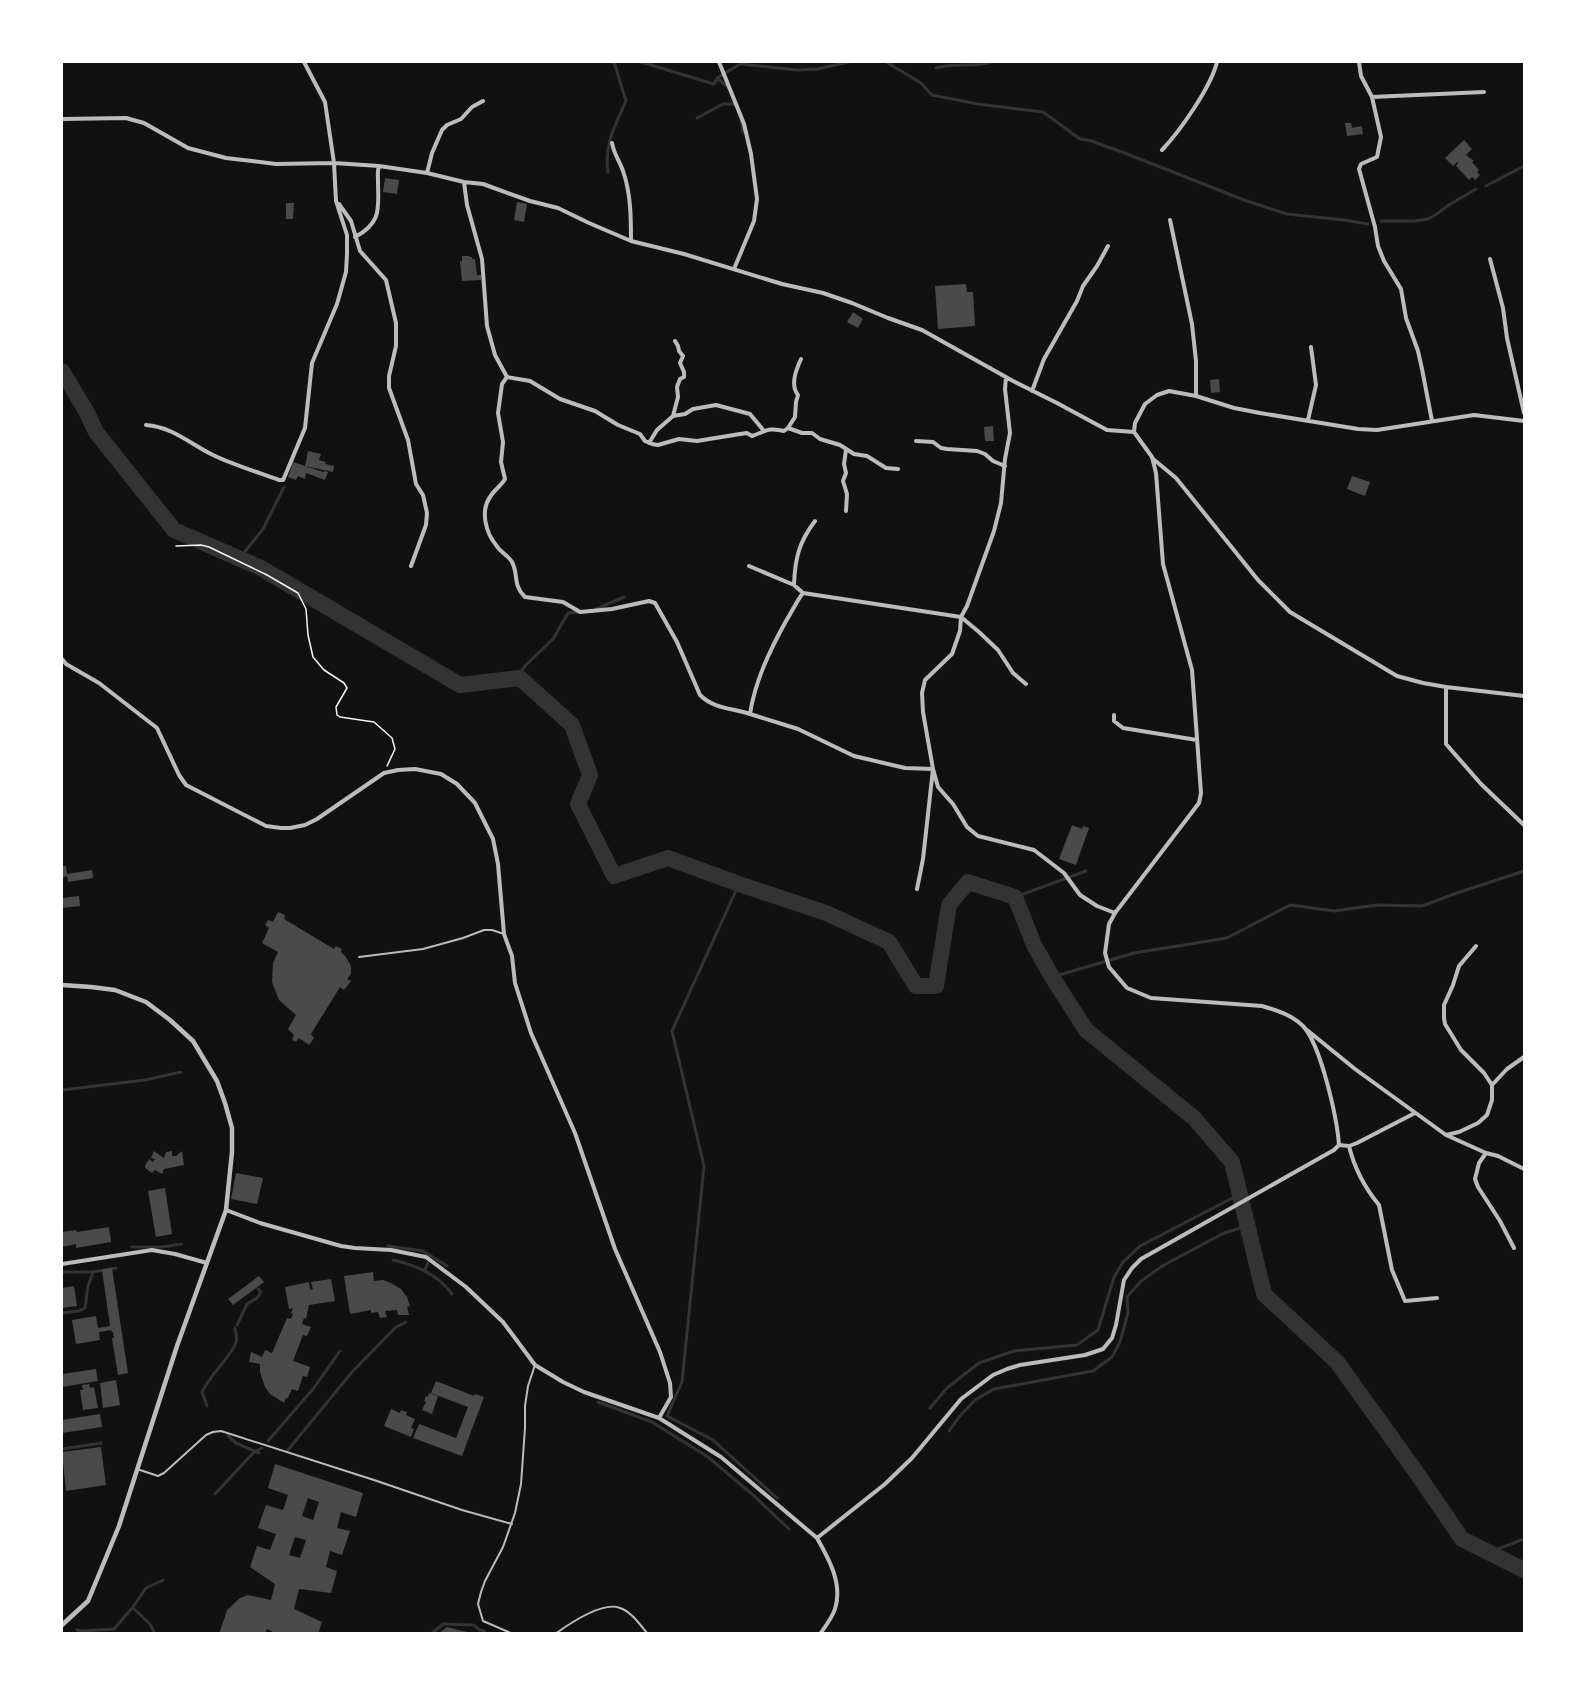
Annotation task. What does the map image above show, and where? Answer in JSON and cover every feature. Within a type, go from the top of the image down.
[{"type":"street","points":[[146,424],[166,428],[211,454],[245,469],[283,480],[305,428],[312,363],[333,316],[346,272],[347,235],[336,201],[334,163],[325,102],[304,62]]},
{"type":"street","points":[[719,62],[744,124],[757,199],[754,222],[734,269]]},
{"type":"street","points":[[1162,150],[1176,135],[1192,111],[1217,62]]},
{"type":"street","points":[[1359,62],[1362,80],[1372,97],[1381,137],[1377,157],[1361,164],[1359,169],[1378,246],[1401,289],[1406,318],[1418,351],[1432,422]]},
{"type":"street","points":[[1372,97],[1484,92]]},
{"type":"street","points":[[427,173],[432,153],[442,130],[447,125],[461,119],[472,107],[483,101]]},
{"type":"street","points":[[62,119],[126,118],[144,123],[188,148],[226,158],[276,164],[334,163],[379,166],[483,184],[530,201],[558,208],[631,241],[684,254],[782,284],[833,296],[922,330],[1107,430],[1134,432]]},
{"type":"street","points":[[612,143],[614,154],[623,170],[626,182],[632,218],[631,241]]},
{"type":"street","points":[[355,237],[370,226],[379,207],[377,171],[379,166]]},
{"type":"street","points":[[464,182],[467,205],[482,259],[487,326],[495,356],[507,377]]},
{"type":"street","points":[[336,201],[351,221],[360,251],[386,280],[396,323],[396,346],[389,376],[389,388],[408,440],[416,484],[423,495],[427,513],[426,525],[411,566]]},
{"type":"street","points":[[1170,220],[1192,324],[1196,396]]},
{"type":"street","points":[[1032,391],[1044,358],[1077,301],[1083,286],[1098,266],[1108,246]]},
{"type":"street","points":[[1490,259],[1503,308],[1507,338],[1524,413]]},
{"type":"street","points":[[673,416],[678,397],[677,383],[684,375],[680,363],[683,356],[675,341]]},
{"type":"street","points":[[1308,420],[1316,385],[1311,347]]},
{"type":"street","points":[[788,428],[795,416],[798,394],[794,390],[794,385],[801,359]]},
{"type":"street","points":[[507,377],[530,381],[560,399],[596,411],[640,434],[649,443],[658,445],[676,439],[698,441],[747,433],[752,436],[775,428],[784,430],[788,428],[840,444],[854,454],[870,458],[886,468],[898,470]]},
{"type":"street","points":[[507,377],[502,384],[498,413],[503,442],[501,462],[505,479],[488,498],[484,519],[496,546],[513,563],[519,590],[525,597],[563,602],[580,612],[655,603],[677,642],[700,695],[705,700],[717,706],[798,729],[854,756],[906,768],[933,769]]},
{"type":"street","points":[[1006,377],[1005,396],[1010,434],[1001,504],[994,531],[961,617],[960,631],[952,654],[925,680],[922,693],[933,769],[938,787],[953,804],[967,827],[978,836],[1034,850],[1064,873],[1080,895],[1097,906],[1115,913]]},
{"type":"street","points":[[1524,421],[1474,415],[1377,430],[1358,429],[1234,408],[1196,396],[1170,391],[1157,395],[1145,404],[1135,423],[1134,432],[1152,457],[1176,478],[1251,572],[1290,612],[1397,676],[1446,687],[1524,696]]},
{"type":"street","points":[[649,443],[657,430],[673,416],[716,405],[750,414],[764,431]]},
{"type":"street","points":[[916,441],[933,442],[947,449],[977,451],[1005,466]]},
{"type":"street","points":[[846,449],[844,464],[846,473],[843,483],[847,494],[846,511]]},
{"type":"street","points":[[1152,457],[1156,473],[1163,564],[1192,670],[1201,784],[1199,803],[1109,924],[1105,953],[1109,967],[1127,988],[1151,998],[1262,1006],[1278,1010],[1299,1023],[1330,1050],[1446,1135],[1524,1169]]},
{"type":"street","points":[[794,585],[796,558],[806,532],[815,520]]},
{"type":"street","points":[[749,566],[794,585],[803,593],[961,617],[998,650],[1013,673],[1026,684]]},
{"type":"street","points":[[750,714],[753,696],[773,645],[796,601],[803,593]]},
{"type":"street","points":[[62,659],[66,664],[99,683],[157,728],[178,775],[186,785],[266,826],[290,828],[305,825],[333,809],[384,772],[415,769],[441,774],[457,784],[475,803],[493,839],[498,864],[504,934],[512,956],[515,982],[531,1033],[575,1133],[615,1249],[645,1316],[670,1383],[671,1397],[659,1418]]},
{"type":"street","points":[[1446,687],[1446,744],[1481,784],[1524,825]]},
{"type":"street","points":[[1114,715],[1114,721],[1123,728],[1197,740]]},
{"type":"street","points":[[917,889],[923,859],[933,769]]},
{"type":"street","points":[[1446,1135],[1478,1123],[1487,1115],[1492,1100],[1492,1085],[1484,1073],[1461,1050],[1445,1024],[1444,1018],[1444,1005],[1458,966],[1476,946]]},
{"type":"street","points":[[62,985],[115,990],[146,1002],[170,1020],[193,1041],[217,1081],[232,1128],[226,1210],[177,1346],[119,1526],[88,1601],[62,1625]]},
{"type":"street","points":[[1305,1029],[1323,1072],[1339,1145]]},
{"type":"street","points":[[1492,1085],[1507,1069],[1524,1057]]},
{"type":"street","points":[[1339,1145],[1348,1146],[1415,1113]]},
{"type":"street","points":[[817,1538],[885,1484],[912,1458],[961,1399],[993,1376],[1020,1365],[1095,1352],[1103,1348],[1112,1338],[1124,1281],[1141,1259],[1334,1150],[1339,1145]]},
{"type":"street","points":[[1348,1146],[1354,1165],[1379,1205],[1392,1270],[1404,1301],[1437,1298]]},
{"type":"street","points":[[1486,1153],[1479,1163],[1475,1179],[1514,1248]]},
{"type":"street","points":[[226,1210],[260,1223],[341,1246],[391,1250],[426,1257],[466,1287],[502,1322],[535,1365],[584,1392],[659,1418],[721,1457],[817,1538],[832,1566],[837,1590],[835,1610],[820,1634]]},
{"type":"street","points":[[62,1264],[152,1250],[207,1263]]},
{"type":"lane","points":[[359,957],[423,949],[484,930],[504,934]]},
{"type":"lane","points":[[513,1634],[483,1621],[478,1604],[484,1581],[503,1547],[515,1513],[521,1484],[525,1406],[528,1386],[535,1365]]},
{"type":"lane","points":[[137,1469],[158,1476],[165,1473],[206,1435],[221,1431],[462,1510],[512,1524]]},
{"type":"lane","points":[[555,1634],[582,1617],[600,1609],[613,1607],[630,1614],[648,1634]]},
{"type":"path","points":[[176,546],[209,547],[298,593],[306,609],[313,657],[324,670],[344,683],[347,688],[336,707],[337,715],[374,722],[392,738],[394,749],[384,772]]},
{"type":"building","points":[[1345,123],[1351,123],[1352,128],[1362,126],[1363,134],[1347,136]]},
{"type":"building","points":[[1464,140],[1472,149],[1466,155],[1474,161],[1472,162],[1479,170],[1477,172],[1480,175],[1475,180],[1472,177],[1469,180],[1456,166],[1457,162],[1453,166],[1445,158]]},
{"type":"building","points":[[385,178],[399,180],[397,194],[383,192]]},
{"type":"building","points":[[517,202],[527,204],[524,222],[514,220]]},
{"type":"building","points":[[286,203],[294,203],[293,219],[286,219]]},
{"type":"building","points":[[462,256],[475,259],[477,275],[481,275],[481,280],[462,281],[460,261],[462,261]]},
{"type":"building","points":[[966,284],[967,292],[973,292],[975,326],[938,329],[935,286]]},
{"type":"building","points":[[853,312],[863,319],[858,328],[847,322]]},
{"type":"building","points":[[1219,379],[1220,392],[1211,393],[1210,380]]},
{"type":"building","points":[[993,426],[994,441],[985,441],[984,427]]},
{"type":"building","points":[[308,451],[321,454],[319,460],[334,466],[333,472],[305,466]]},
{"type":"building","points":[[293,462],[328,472],[325,480],[306,473],[305,479],[298,476],[296,480],[288,477]]},
{"type":"building","points":[[1352,476],[1370,482],[1365,496],[1347,489]]},
{"type":"building","points":[[1072,825],[1082,829],[1083,826],[1089,828],[1076,865],[1059,859]]},
{"type":"building","points":[[62,866],[66,866],[67,874],[92,870],[93,878],[68,882],[67,876],[62,878]]},
{"type":"building","points":[[79,896],[80,906],[62,908],[62,898]]},
{"type":"building","points":[[278,912],[285,915],[284,919],[334,949],[336,946],[342,949],[341,952],[351,966],[351,974],[347,979],[351,981],[344,990],[340,987],[311,1034],[314,1038],[309,1045],[299,1038],[296,1042],[292,1040],[294,1035],[288,1029],[296,1015],[279,1000],[272,982],[273,963],[278,952],[262,943],[269,928],[265,925],[268,920],[273,922]]},
{"type":"building","points":[[154,1151],[164,1158],[166,1152],[172,1151],[172,1156],[176,1156],[182,1151],[184,1165],[164,1169],[162,1174],[155,1170],[152,1173],[145,1166],[149,1159],[153,1162],[155,1159],[151,1158]]},
{"type":"building","points":[[236,1173],[263,1178],[257,1204],[231,1199]]},
{"type":"building","points":[[165,1188],[172,1234],[156,1237],[148,1191]]},
{"type":"building","points":[[109,1227],[111,1242],[76,1248],[76,1244],[62,1247],[62,1232]]},
{"type":"building","points":[[112,1268],[128,1373],[118,1375],[113,1332],[111,1330],[99,1332],[100,1340],[76,1344],[72,1320],[96,1316],[98,1328],[110,1326],[102,1270]]},
{"type":"building","points":[[373,1272],[374,1281],[383,1280],[401,1289],[410,1306],[407,1307],[409,1315],[398,1315],[397,1310],[385,1311],[387,1317],[380,1318],[378,1312],[371,1313],[371,1310],[350,1314],[344,1276]]},
{"type":"building","points":[[259,1276],[264,1282],[233,1305],[228,1299]]},
{"type":"building","points":[[331,1279],[335,1301],[309,1305],[306,1319],[304,1318],[302,1324],[311,1327],[307,1336],[303,1335],[293,1361],[310,1367],[307,1377],[303,1376],[298,1391],[292,1389],[284,1403],[270,1394],[265,1387],[260,1364],[249,1362],[251,1352],[262,1357],[265,1350],[272,1353],[287,1318],[291,1319],[293,1308],[289,1309],[285,1287],[309,1282],[310,1290],[313,1289],[311,1282]]},
{"type":"building","points":[[74,1286],[77,1306],[62,1308],[62,1288]]},
{"type":"building","points":[[96,1369],[98,1381],[62,1387],[62,1374]]},
{"type":"building","points":[[116,1380],[120,1405],[103,1408],[100,1383]]},
{"type":"building","points":[[436,1381],[474,1396],[475,1394],[484,1397],[462,1456],[413,1438],[419,1424],[456,1438],[468,1407],[431,1393]]},
{"type":"building","points":[[89,1384],[90,1388],[94,1387],[98,1408],[83,1410],[80,1390],[83,1390],[82,1385]]},
{"type":"building","points":[[429,1393],[438,1396],[432,1414],[422,1410]]},
{"type":"building","points":[[391,1409],[400,1413],[401,1410],[407,1412],[406,1415],[415,1419],[411,1428],[414,1429],[411,1437],[384,1426]]},
{"type":"building","points":[[100,1414],[102,1427],[62,1433],[62,1420]]},
{"type":"building","points":[[101,1447],[106,1485],[66,1491],[62,1452]]},
{"type":"building","points":[[275,1464],[363,1493],[356,1517],[341,1512],[337,1528],[350,1531],[342,1555],[330,1551],[326,1567],[337,1571],[331,1593],[299,1589],[294,1609],[322,1622],[318,1634],[277,1634],[267,1629],[265,1634],[219,1634],[227,1610],[240,1598],[248,1595],[271,1600],[275,1584],[250,1567],[257,1546],[270,1550],[276,1534],[258,1528],[266,1505],[283,1510],[288,1495],[268,1488]],"holes":[[[308,1498],[319,1502],[313,1520],[302,1516]],[[295,1537],[306,1540],[300,1558],[289,1555]]]},
{"type":"building","points":[[447,1627],[471,1633],[471,1634],[438,1634]]},
{"type":"waterway","points":[[608,172],[609,144],[626,101],[614,62]]},
{"type":"waterway","points":[[641,62],[714,84],[717,78],[740,64],[797,70],[817,69],[849,62]]},
{"type":"waterway","points":[[886,62],[921,83],[932,95],[978,104],[1043,112],[1080,139],[1122,152],[1244,200],[1287,214],[1368,224]]},
{"type":"waterway","points":[[936,68],[991,62]]},
{"type":"waterway","points":[[717,78],[728,87]]},
{"type":"waterway","points":[[697,118],[723,104],[735,104]]},
{"type":"waterway","points":[[741,119],[743,132]]},
{"type":"waterway","points":[[1486,186],[1524,166]]},
{"type":"waterway","points":[[1381,221],[1428,219],[1476,189]]},
{"type":"waterway","points":[[62,371],[96,432],[174,530],[261,568],[460,685],[520,678],[572,725],[590,775],[578,804],[614,876],[668,858],[826,913],[889,942],[916,986],[936,986],[949,905],[968,882],[1015,897],[1034,945],[1086,1030],[1194,1118],[1232,1162],[1264,1294],[1337,1362],[1462,1539],[1524,1570]]},
{"type":"waterway","points":[[239,559],[263,529],[284,487]]},
{"type":"waterway","points":[[596,609],[624,597]]},
{"type":"waterway","points":[[515,679],[553,639],[568,613],[580,612]]},
{"type":"waterway","points":[[1015,897],[1086,871]]},
{"type":"waterway","points":[[1052,977],[1134,953],[1227,938],[1290,905],[1334,911],[1377,905],[1422,906],[1524,871]]},
{"type":"waterway","points":[[739,884],[672,1031],[704,1166],[682,1382],[667,1416],[713,1440],[777,1498]]},
{"type":"waterway","points":[[62,1090],[145,1080],[181,1072]]},
{"type":"waterway","points":[[930,1408],[947,1388],[979,1363],[1014,1351],[1077,1345],[1098,1330],[1114,1277],[1123,1262],[1140,1246],[1240,1194]]},
{"type":"waterway","points":[[949,1431],[975,1400],[994,1389],[1093,1371],[1112,1357],[1120,1342],[1128,1313],[1127,1297],[1141,1281],[1164,1265],[1224,1233],[1247,1226]]},
{"type":"waterway","points":[[132,1247],[163,1247],[181,1244]]},
{"type":"waterway","points":[[388,1246],[423,1251],[447,1266]]},
{"type":"waterway","points":[[393,1260],[426,1271],[452,1294]]},
{"type":"waterway","points":[[425,1270],[428,1262]]},
{"type":"waterway","points":[[62,1272],[93,1272],[116,1268]]},
{"type":"waterway","points":[[62,1313],[85,1308],[88,1286],[93,1272]]},
{"type":"waterway","points":[[237,1325],[247,1304],[257,1298],[261,1292],[258,1289]]},
{"type":"waterway","points":[[288,1450],[352,1372],[396,1327],[406,1322]]},
{"type":"waterway","points":[[207,1406],[202,1392],[236,1343],[235,1328]]},
{"type":"waterway","points":[[268,1441],[313,1389],[340,1351]]},
{"type":"waterway","points":[[598,1402],[652,1422],[708,1457],[789,1529]]},
{"type":"waterway","points":[[228,1436],[236,1443],[259,1453]]},
{"type":"waterway","points":[[62,1449],[101,1443]]},
{"type":"waterway","points":[[215,1494],[254,1452],[262,1448]]},
{"type":"waterway","points":[[1490,1552],[1524,1539]]},
{"type":"waterway","points":[[77,1630],[114,1629],[146,1588],[163,1580]]},
{"type":"waterway","points":[[133,1608],[150,1624],[155,1634]]},
{"type":"waterway","points":[[431,1634],[443,1624],[473,1625],[486,1634]]}]
